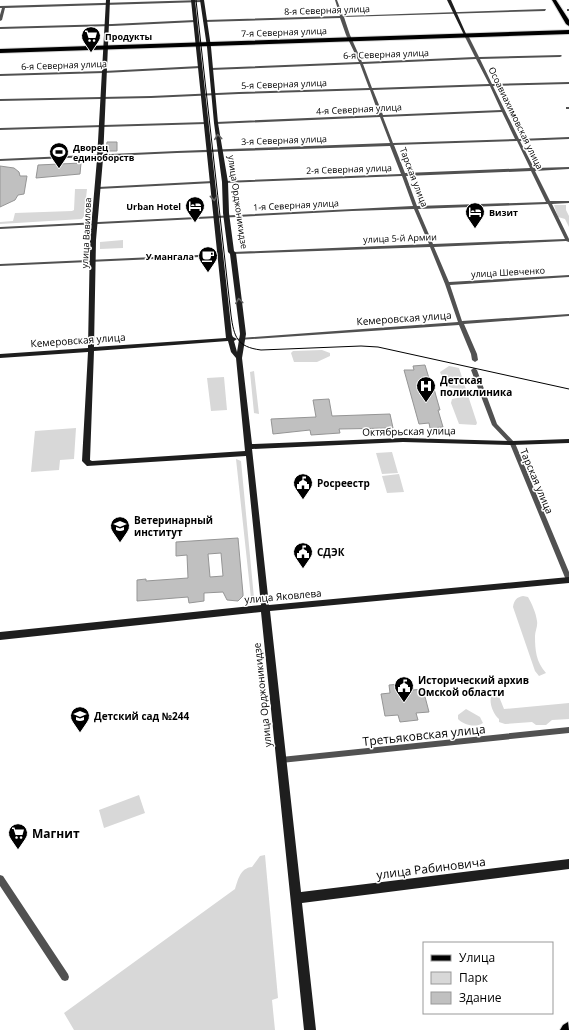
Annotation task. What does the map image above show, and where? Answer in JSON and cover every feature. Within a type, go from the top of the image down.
[{"type":"main road","name":"улица Орджоникидзе","points":[[203,0],[219,151],[225,182],[226,217],[231,252],[233,253],[243,334],[240,339],[242,351],[239,358],[310,1030]]},
{"type":"main road","name":"Осоавиахимовская улица","points":[[448,0],[466,35]]},
{"type":"main road","points":[[554,0],[569,24]]},
{"type":"main road","name":"улица Орджоникидзе","points":[[193,1],[230,340],[235,353],[239,358]]},
{"type":"main road","name":"улица Вавилова","points":[[90,464],[86,461],[93,260],[108,2]]},
{"type":"main road","name":"7-я Северная улица","points":[[0,51],[569,32]]},
{"type":"main road","name":"Кемеровская улица","points":[[0,356],[240,339]]},
{"type":"main road","name":"Октябрьская улица","points":[[90,464],[249,450],[403,440],[512,443],[569,441]]},
{"type":"main road","name":"улица Яковлева","points":[[0,636],[265,608],[569,580]]},
{"type":"main road","name":"улица Рабиновича","points":[[296,898],[569,864]]},
{"type":"street","points":[[0,7],[108,2],[203,0]]},
{"type":"street","name":"Тарская улица","points":[[336,0],[349,39],[361,63],[382,116],[416,208],[474,354],[475,360]]},
{"type":"street","points":[[0,20],[4,6]]},
{"type":"street","name":"8-я Северная улица","points":[[205,21],[342,18],[545,10]]},
{"type":"street","points":[[0,28],[195,21]]},
{"type":"street","name":"Осоавиахимовская улица","points":[[466,35],[568,241]]},
{"type":"street","name":"6-я Северная улица","points":[[211,68],[560,56]]},
{"type":"street","name":"6-я Северная улица","points":[[0,75],[200,67]]},
{"type":"street","name":"5-я Северная улица","points":[[0,100],[150,97],[203,94],[569,83]]},
{"type":"street","name":"4-я Северная улица","points":[[216,123],[504,111]]},
{"type":"street","points":[[0,129],[206,123]]},
{"type":"street","name":"3-я Северная улица","points":[[0,160],[569,138]]},
{"type":"street","name":"2-я Северная улица","points":[[225,182],[569,168]]},
{"type":"street","points":[[98,188],[213,182]]},
{"type":"street","name":"1-я Северная улица","points":[[0,228],[569,202]]},
{"type":"street","name":"улица 5-й Армии","points":[[233,253],[568,241]]},
{"type":"street","points":[[0,265],[220,255]]},
{"type":"street","name":"улица Шевченко","points":[[447,284],[569,276]]},
{"type":"street","name":"Кемеровская улица","points":[[240,339],[569,316]]},
{"type":"street","name":"Тарская улица","points":[[474,370],[495,425],[512,443],[569,580]]},
{"type":"street","name":"Третьяковская улица","points":[[281,760],[569,730]]},
{"type":"street","points":[[0,879],[65,977]]},
{"type":"green space","points":[[75,189],[87,189],[84,216],[82,219],[0,224],[0,222],[13,221],[15,213],[72,211],[74,210]]},
{"type":"green space","points":[[554,205],[566,205],[566,210],[569,216],[569,227],[565,219],[558,217]]},
{"type":"green space","points":[[123,240],[123,248],[100,249],[100,242]]},
{"type":"green space","points":[[322,350],[330,353],[330,356],[317,362],[294,362],[291,353],[293,351]]},
{"type":"green space","points":[[449,366],[459,368],[477,423],[476,425],[459,424],[451,403],[452,399],[462,397],[459,389],[451,388],[446,385],[440,372]]},
{"type":"green space","points":[[254,371],[259,414],[254,413],[250,372]]},
{"type":"green space","points":[[224,377],[227,410],[211,411],[207,378]]},
{"type":"green space","points":[[76,428],[74,459],[60,460],[59,470],[31,472],[35,431]]},
{"type":"green space","points":[[392,452],[398,473],[382,474],[376,453]]},
{"type":"green space","points":[[236,459],[241,461],[254,598],[251,598]]},
{"type":"green space","points":[[399,474],[404,492],[387,493],[382,476]]},
{"type":"green space","points":[[523,596],[528,597],[534,609],[536,618],[536,651],[540,665],[546,673],[539,676],[535,671],[513,607],[516,599]]},
{"type":"green space","points":[[498,694],[504,709],[569,703],[569,719],[552,720],[546,725],[536,725],[532,722],[505,724],[499,722],[499,719],[492,709],[491,703],[491,697]]},
{"type":"green space","points":[[466,709],[480,717],[483,723],[473,726],[460,721],[458,719],[458,715]]},
{"type":"green space","points":[[139,795],[145,813],[104,828],[99,810]]},
{"type":"green space","points":[[265,855],[278,998],[272,1000],[275,1030],[74,1030],[64,1013],[235,889],[242,872],[252,867],[260,856]]},
{"type":"building","points":[[107,142],[117,142],[117,151],[106,151]]},
{"type":"building","name":"Дворец единоборств","points":[[81,163],[80,174],[36,178],[38,165]]},
{"type":"building","points":[[0,166],[14,168],[19,172],[20,176],[27,176],[24,194],[18,195],[15,200],[0,207]]},
{"type":"building","name":"Детская поликлиника","points":[[425,365],[431,385],[433,385],[443,427],[430,428],[429,423],[419,424],[404,370],[414,370],[413,366]]},
{"type":"building","points":[[329,399],[332,416],[390,414],[393,428],[339,429],[340,433],[311,435],[310,430],[273,434],[271,419],[316,417],[313,400]]},
{"type":"building","name":"Ветеринарный институт","points":[[238,538],[243,596],[238,601],[227,600],[223,592],[204,593],[204,601],[189,603],[188,597],[137,601],[137,580],[146,579],[146,581],[188,578],[187,555],[176,556],[176,542]],"holes":[[[221,553],[223,576],[210,577],[208,554]]]},
{"type":"building","name":"Исторический архив Омской области","points":[[412,683],[413,690],[423,689],[429,712],[416,713],[418,720],[400,722],[398,715],[385,716],[381,694],[390,693],[389,685]]},
{"type":"tram line","points":[[196,0],[231,315],[235,335],[238,340],[253,349],[261,350],[361,346],[378,347],[569,389]]},
{"type":"place","name":"Продукты","points":[[91,53]]},
{"type":"place","name":"Дворец единоборств","points":[[59,169]]},
{"type":"place","name":"Urban Hotel","points":[[195,223]]},
{"type":"place","name":"Визит","points":[[475,229]]},
{"type":"place","name":"У мангала","points":[[208,273]]},
{"type":"place","name":"Детская поликлиника","points":[[426,403]]},
{"type":"place","name":"Росреестр","points":[[303,500]]},
{"type":"place","name":"Ветеринарный институт","points":[[120,543]]},
{"type":"place","name":"СДЭК","points":[[303,569]]},
{"type":"place","name":"Исторический архив Омской области","points":[[404,703]]},
{"type":"place","name":"Детский сад №244","points":[[80,733]]},
{"type":"place","name":"Магнит","points":[[18,850]]}]
